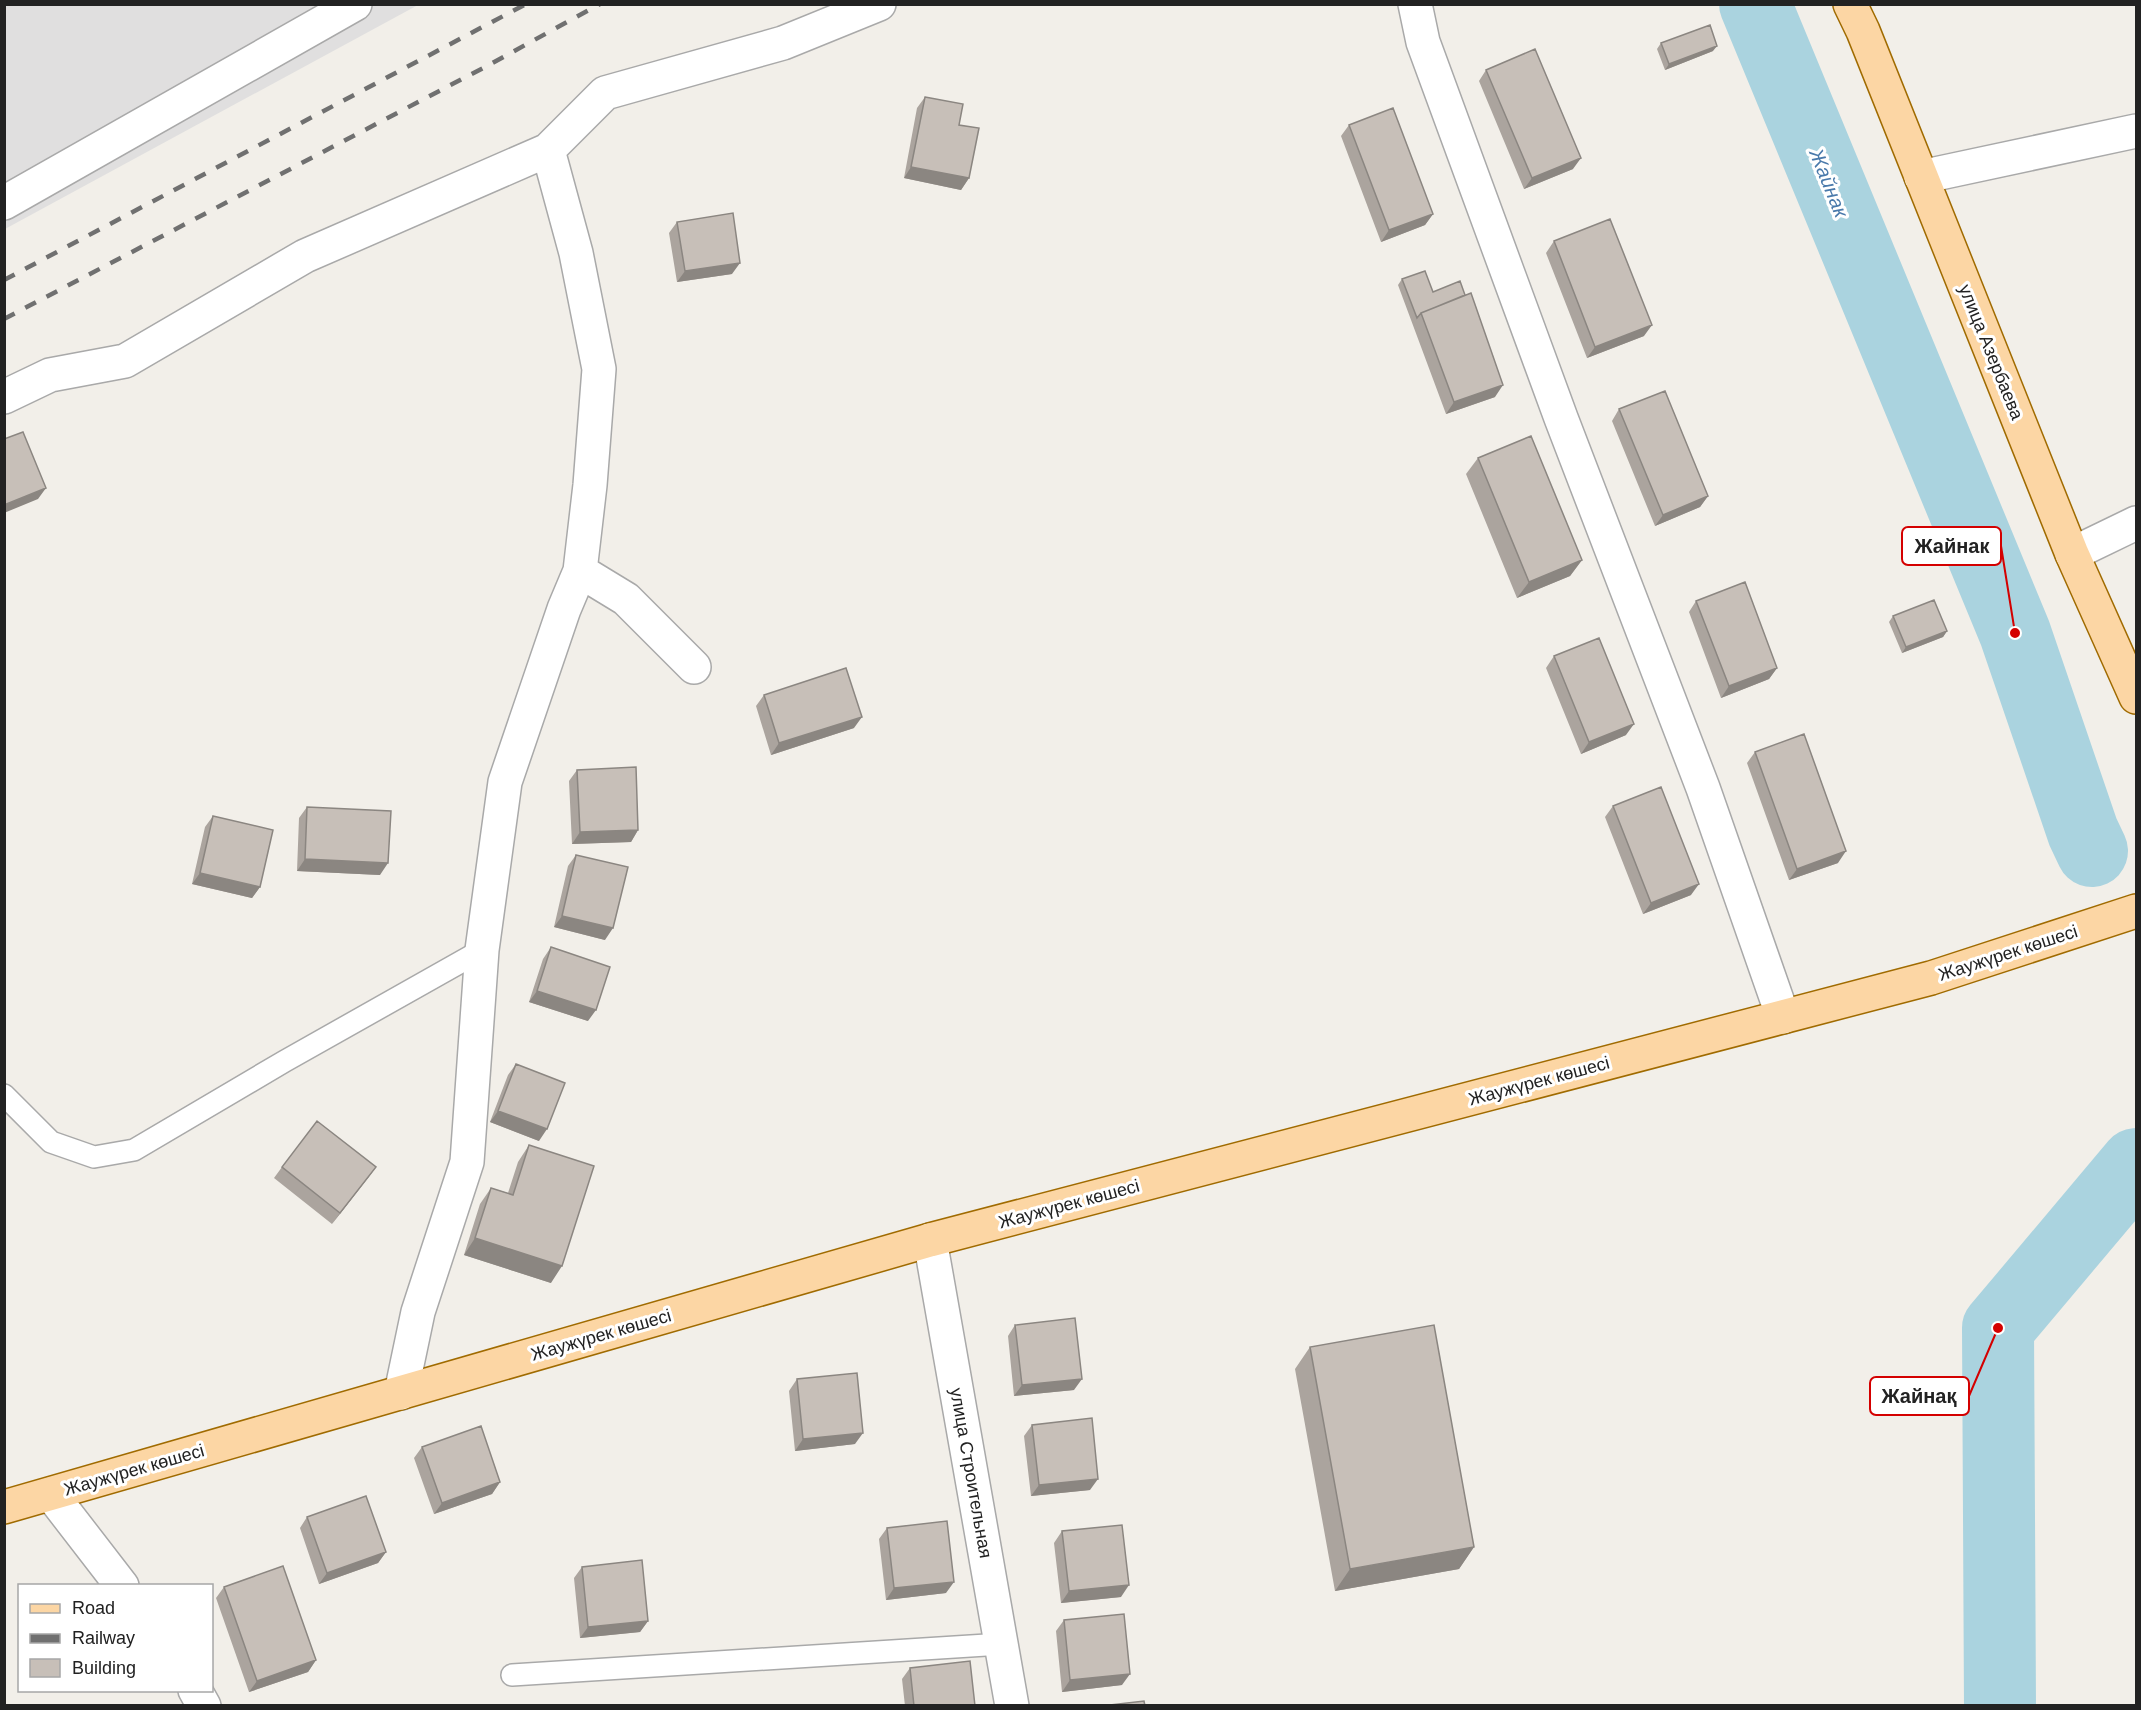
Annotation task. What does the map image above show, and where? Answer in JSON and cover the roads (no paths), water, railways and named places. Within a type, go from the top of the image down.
[{"type":"main road","name":"улица Азербаева","points":[[1850,4],[1863,31],[2072,554],[2136,697]]},
{"type":"main road","name":"Жаужүрек көшесі","points":[[4,1507],[930,1240],[1931,978],[2136,911]]},
{"type":"street","points":[[4,202],[355,4]]},
{"type":"street","points":[[4,397],[50,375],[125,361],[305,256],[548,150],[605,93],[783,43],[879,4]]},
{"type":"street","points":[[1415,4],[1423,42],[1561,418],[1703,788],[1783,1017]]},
{"type":"street","points":[[1921,177],[2136,131]]},
{"type":"street","points":[[401,1393],[418,1312],[467,1162],[482,950],[505,782],[564,609],[580,571],[590,485],[599,369],[576,252],[548,150]]},
{"type":"street","points":[[2072,554],[2136,523]]},
{"type":"street","points":[[580,571],[626,599],[694,668]]},
{"type":"street","name":"улица Строительная","points":[[930,1240],[1012,1706]]},
{"type":"street","points":[[51,1494],[120,1584]]},
{"type":"street","points":[[196,1692],[204,1706]]},
{"type":"lane","points":[[4,1095],[51,1142],[94,1157],[134,1150],[285,1061],[482,950]]},
{"type":"lane","points":[[512,1676],[1002,1644]]},
{"type":"waterway","name":"Жайнак","points":[[1755,4],[2015,633],[2083,832],[2092,851]]},
{"type":"waterway","points":[[2000,1706],[1998,1328],[2136,1164]]},
{"type":"railway","points":[[4,280],[526,4]]},
{"type":"railway","points":[[4,319],[485,67],[600,4]]},
{"type":"place","name":"Жайнак","points":[[2015,633]]},
{"type":"place","name":"Жайнақ","points":[[1998,1328]]}]
